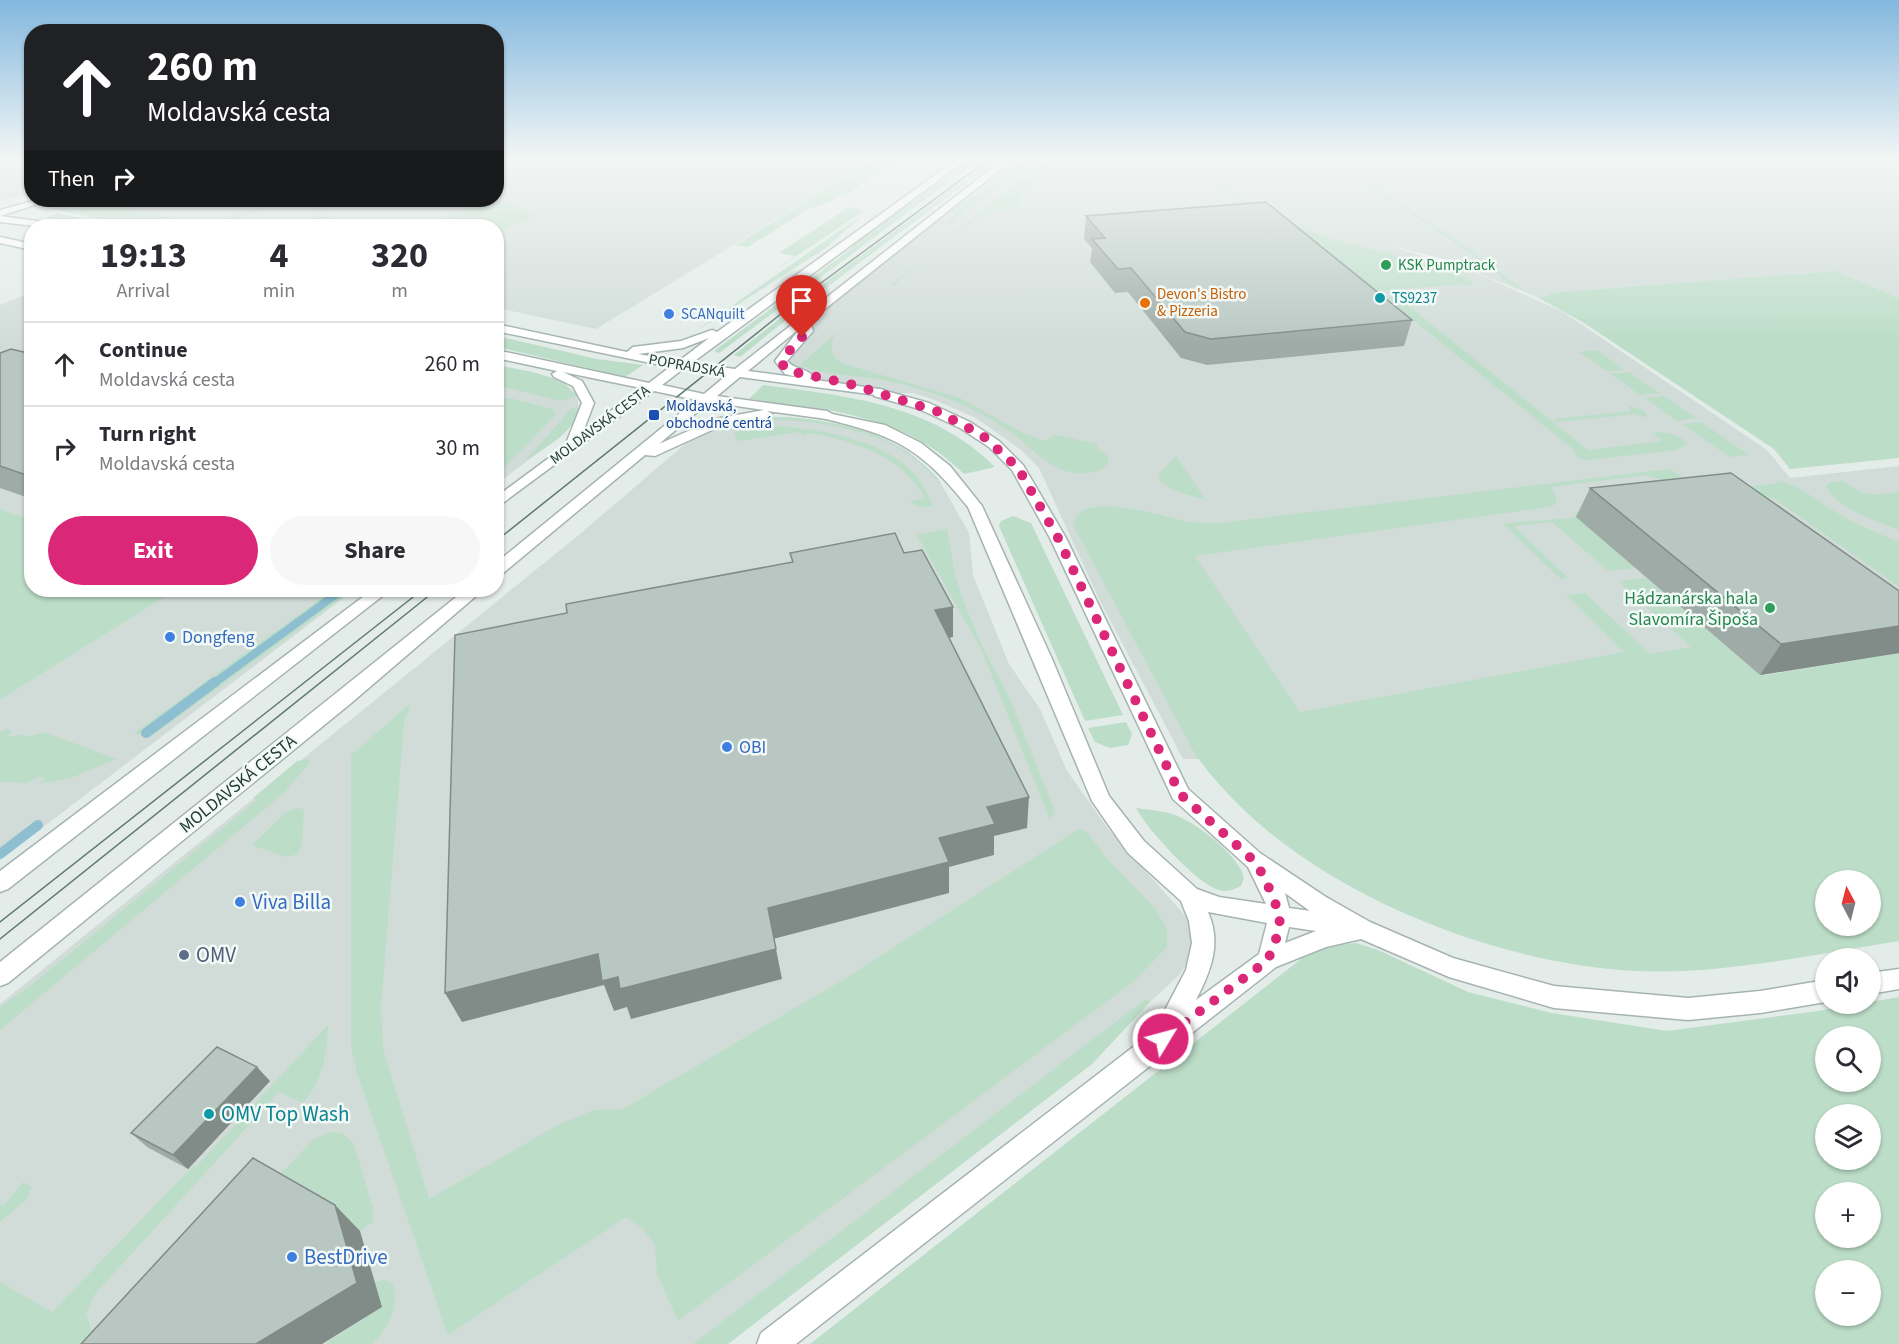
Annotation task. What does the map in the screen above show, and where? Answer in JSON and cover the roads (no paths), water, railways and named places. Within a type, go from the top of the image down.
[{"type":"street","points":[[5,220],[24,222]]},
{"type":"street","name":"MOLDAVSKÁ CESTA","points":[[504,498],[680,365],[880,220]]},
{"type":"street","points":[[504,564],[733,374],[929,220]]},
{"type":"street","points":[[0,240],[24,246]]},
{"type":"street","points":[[804,320],[807,328],[805,334],[782,359],[786,369],[924,406],[965,425],[994,444],[1018,468],[1058,538],[1180,794],[1252,859],[1318,904],[1362,929],[1449,967],[1554,997],[1688,1010],[1815,993]]},
{"type":"street","name":"MOLDAVSKÁ CESTA","points":[[596,350],[633,351],[683,344],[733,326]]},
{"type":"street","name":"POPRADSKÁ","points":[[504,329],[596,350],[680,365],[879,393]]},
{"type":"street","name":"POPRADSKÁ","points":[[504,356],[649,388],[827,416]]},
{"type":"street","name":"POPRADSKÁ","points":[[541,365],[578,384],[586,397],[587,410],[569,448]]},
{"type":"street","points":[[622,467],[696,431],[725,420],[773,414],[827,416],[880,428],[916,446],[945,469],[975,506],[1102,801],[1136,847],[1190,894],[1229,908],[1362,929]]},
{"type":"street","points":[[0,883],[373,597]]},
{"type":"street","name":"MOLDAVSKÁ CESTA","points":[[0,976],[344,699],[467,597]]},
{"type":"street","points":[[1252,859],[1264,876],[1280,915],[1279,931],[1268,960]]},
{"type":"street","points":[[1163,1039],[1201,963],[1205,946],[1203,927],[1190,894]]},
{"type":"street","points":[[772,1344],[1163,1039],[1268,960],[1324,938],[1362,929]]},
{"type":"street","points":[[1881,982],[1899,979]]},
{"type":"waterway","points":[[213,684],[332,597]]},
{"type":"waterway","points":[[146,733],[215,682]]},
{"type":"waterway","points":[[0,854],[38,825]]},
{"type":"tram line","points":[[504,535],[806,294],[907,220]]},
{"type":"tram line","points":[[0,922],[413,597]]},
{"type":"tram line","points":[[0,939],[427,597]]},
{"type":"place","name":"KSK Pumptrack","points":[[1386,265]]},
{"type":"place","name":"TS9237","points":[[1380,298]]},
{"type":"place","name":"Devon's Bistro & Pizzeria","points":[[1145,303]]},
{"type":"place","name":"SCANquilt","points":[[669,314]]},
{"type":"place","name":"Moldavská, obchodné centrá","points":[[654,415]]},
{"type":"place","name":"Hádzanárska hala Slavomíra Šipoša","points":[[1770,608]]},
{"type":"place","name":"Dongfeng","points":[[170,637]]},
{"type":"place","name":"OBI","points":[[727,747]]},
{"type":"place","name":"Viva Billa","points":[[240,902]]},
{"type":"place","name":"OMV","points":[[184,955]]},
{"type":"place","name":"OMV Top Wash","points":[[209,1114]]},
{"type":"place","name":"BestDrive","points":[[292,1257]]}]
